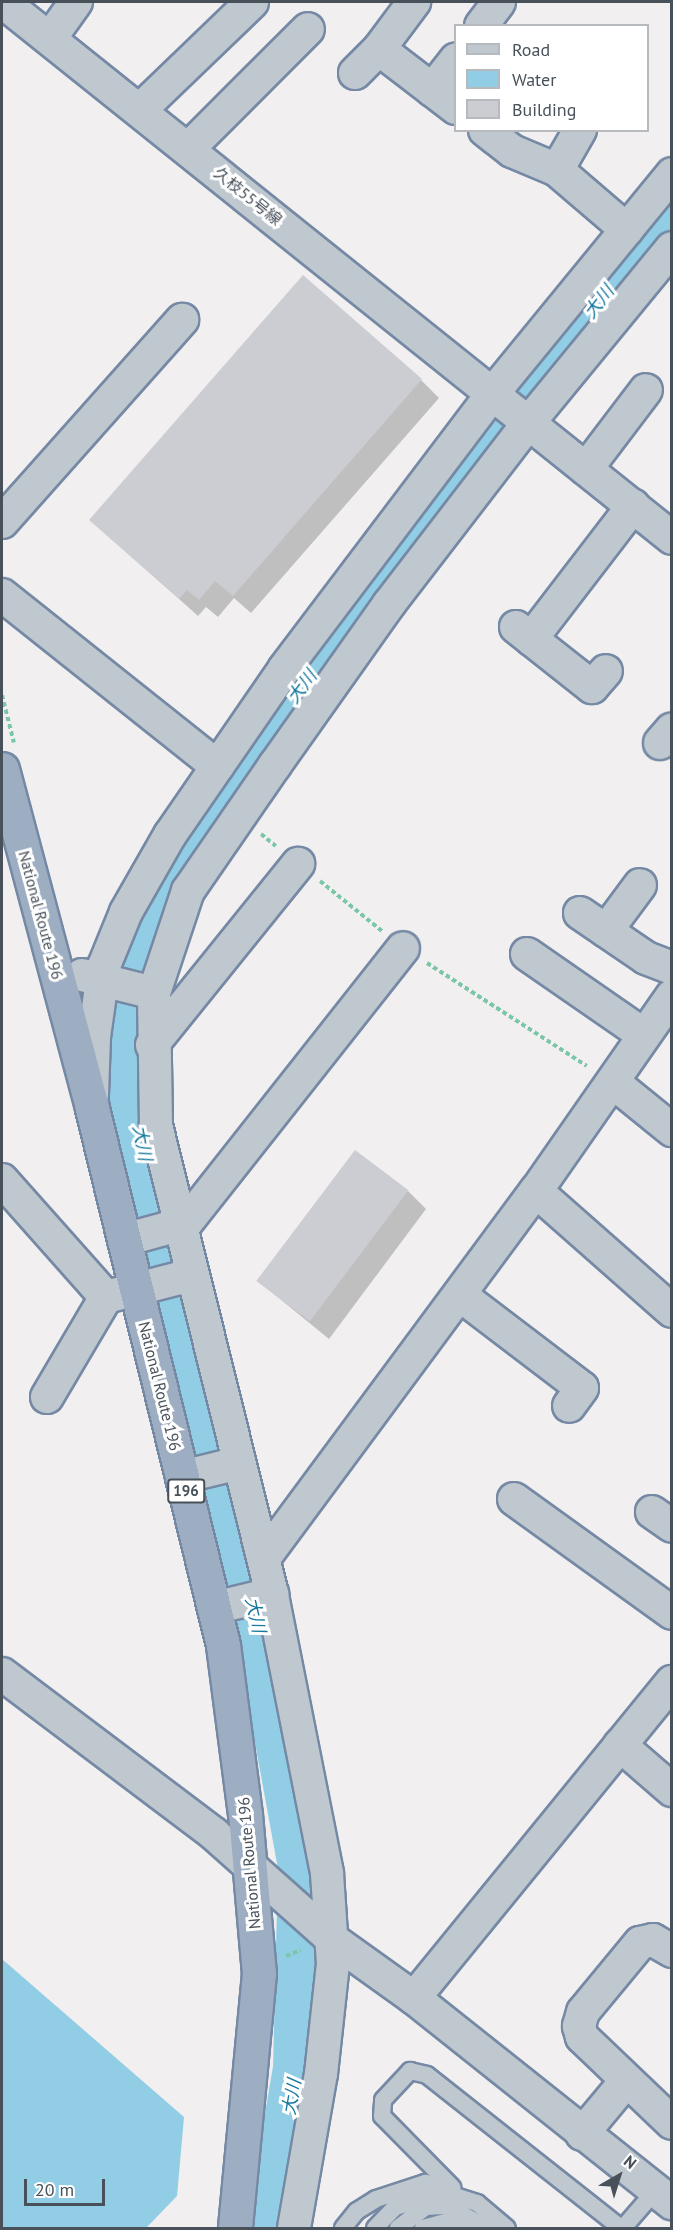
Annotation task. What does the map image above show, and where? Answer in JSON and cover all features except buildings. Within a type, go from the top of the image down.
[{"type":"highway","name":"National Route 196","points":[[2,769],[93,974],[92,1108],[155,1233],[155,1285],[215,1468],[248,1600],[223,1645],[250,1864],[259,1973],[235,2229]]},
{"type":"street","name":"久枝55号線","points":[[3,2],[141,109],[672,538]]},
{"type":"street","points":[[51,37],[76,2]]},
{"type":"street","points":[[141,109],[252,2]]},
{"type":"street","points":[[355,73],[379,49],[414,2]]},
{"type":"street","points":[[483,24],[500,2]]},
{"type":"street","points":[[189,148],[308,28]]},
{"type":"street","points":[[379,49],[444,99],[454,66]]},
{"type":"street","points":[[488,132],[512,151],[557,170],[627,230]]},
{"type":"street","points":[[557,170],[579,132]]},
{"type":"street","points":[[92,1108],[93,974],[170,835],[285,668],[493,393],[672,174]]},
{"type":"street","points":[[264,1558],[215,1468],[155,1285],[156,1124],[152,1045],[154,993],[188,891],[389,604],[529,423],[672,248]]},
{"type":"street","points":[[2,522],[182,320]]},
{"type":"street","points":[[586,469],[646,390]]},
{"type":"street","points":[[606,670],[592,687],[523,633],[633,506]]},
{"type":"street","points":[[2,595],[217,765]]},
{"type":"street","points":[[152,1045],[298,864]]},
{"type":"street","points":[[606,931],[640,885]]},
{"type":"street","points":[[580,913],[646,958],[672,968]]},
{"type":"street","points":[[155,1233],[186,1223],[403,948]]},
{"type":"street","points":[[527,954],[644,1035]]},
{"type":"street","points":[[93,974],[154,993]]},
{"type":"street","points":[[294,2229],[321,2074],[333,1940],[327,1873],[248,1600],[264,1558],[536,1191],[614,1083],[672,996]]},
{"type":"street","points":[[614,1083],[672,1130]]},
{"type":"street","points":[[2,1180],[155,1285]]},
{"type":"street","points":[[536,1191],[672,1311]]},
{"type":"street","points":[[47,1397],[155,1285]]},
{"type":"street","points":[[459,1295],[582,1388],[570,1406]]},
{"type":"street","points":[[514,1499],[672,1613]]},
{"type":"street","points":[[2,1674],[72,1724],[250,1864],[333,1940],[414,1998],[663,2197]]},
{"type":"street","points":[[414,1998],[620,1745],[667,1695]]},
{"type":"street","points":[[620,1745],[672,1790]]},
{"type":"street","points":[[672,1951],[653,1940],[640,1943],[583,2012],[579,2026],[582,2037],[672,2123]]},
{"type":"street","points":[[582,2134],[627,2080]]},
{"type":"lane","points":[[507,2229],[477,2203],[451,2186],[382,2116],[383,2100],[410,2071],[427,2075],[622,2229],[663,2197]]},
{"type":"lane","points":[[343,2229],[357,2211],[376,2199],[425,2183],[451,2186]]},
{"type":"lane","points":[[375,2229],[395,2207],[420,2198],[446,2193],[477,2203]]},
{"type":"lane","points":[[398,2229],[426,2207],[448,2206],[486,2229]]},
{"type":"lane","points":[[423,2229],[447,2222],[462,2229]]},
{"type":"water","points":[[2,1959],[184,2117],[177,2196],[146,2228],[2,2228]]},
{"type":"waterway","name":"大川","points":[[270,2228],[297,2069],[302,1867],[259,1631],[164,1253],[127,1067],[141,960],[173,881],[289,704],[439,504],[672,211]]}]
